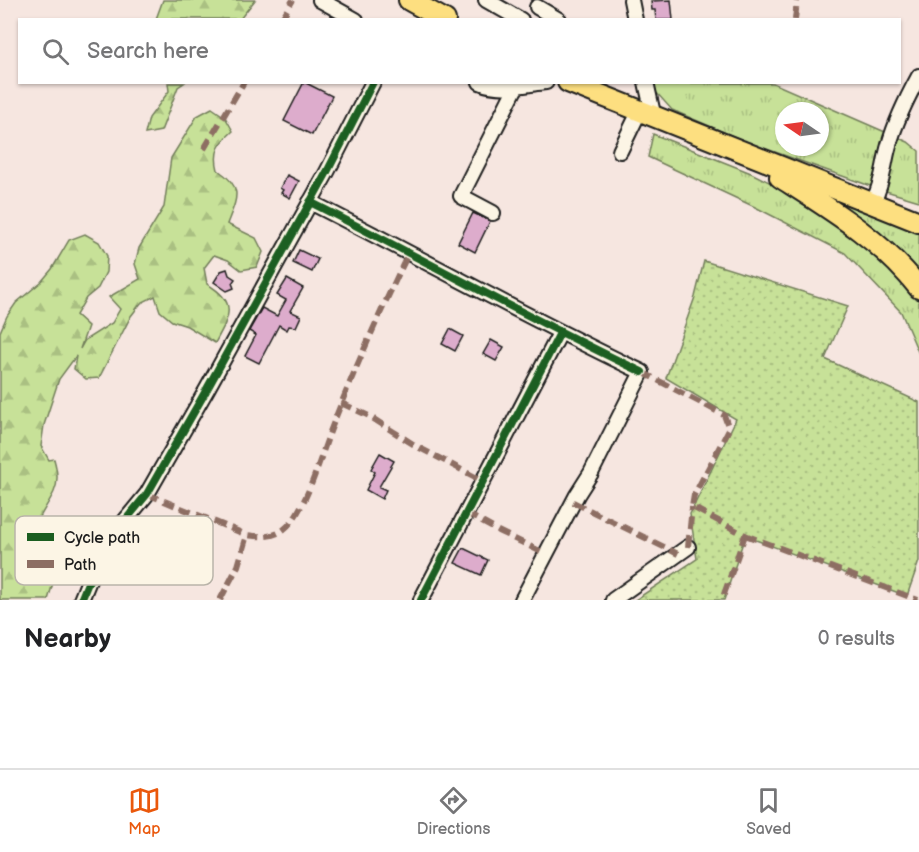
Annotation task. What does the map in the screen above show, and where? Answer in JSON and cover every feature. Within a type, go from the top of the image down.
[{"type":"highway","points":[[409,0],[441,18]]},
{"type":"highway","points":[[576,84],[598,90],[646,115],[919,222]]},
{"type":"highway","points":[[744,154],[843,217],[870,237],[899,264],[919,288]]},
{"type":"highway","points":[[846,193],[919,210]]},
{"type":"street","points":[[320,0],[352,18]]},
{"type":"street","points":[[486,0],[518,18]]},
{"type":"street","points":[[631,0],[635,18]]},
{"type":"street","points":[[537,7],[556,18]]},
{"type":"street","points":[[874,200],[882,182],[888,147],[898,116],[919,76]]},
{"type":"street","points":[[129,516],[147,495],[372,84]]},
{"type":"street","points":[[484,84],[527,84]]},
{"type":"street","points":[[620,151],[646,115],[646,84]]},
{"type":"street","points":[[493,213],[461,196],[517,85]]},
{"type":"street","points":[[309,202],[409,252],[560,333],[642,372],[591,473],[522,600]]},
{"type":"street","points":[[421,600],[560,333]]},
{"type":"street","points":[[613,600],[688,547]]},
{"type":"street","points":[[81,600],[87,585]]},
{"type":"green space","points":[[163,0],[255,0],[241,18],[156,18]]},
{"type":"green space","points":[[168,84],[182,84],[178,87],[161,131],[145,134],[149,118],[169,91]]},
{"type":"green space","points":[[654,84],[775,84],[816,102],[775,102],[775,152],[672,110],[655,91]]},
{"type":"green space","points":[[829,107],[908,142],[919,151],[919,201],[786,156],[829,156]]},
{"type":"green space","points":[[212,108],[225,117],[233,131],[218,148],[216,158],[218,170],[232,182],[236,194],[227,224],[256,238],[263,252],[257,267],[241,270],[228,260],[214,255],[204,268],[207,284],[217,291],[227,303],[227,317],[215,343],[187,326],[172,321],[160,311],[155,296],[141,303],[131,316],[99,378],[86,379],[74,369],[76,356],[59,379],[44,425],[41,446],[49,460],[54,459],[57,476],[56,488],[40,516],[15,516],[15,585],[52,585],[48,600],[0,600],[0,332],[16,303],[41,282],[52,269],[69,240],[85,234],[99,242],[107,256],[106,272],[98,288],[86,298],[76,315],[88,326],[80,349],[85,340],[112,323],[120,309],[109,297],[140,279],[135,264],[139,248],[164,207],[171,158],[197,116]]},
{"type":"green space","points":[[653,134],[751,173],[807,201],[837,222],[908,284],[919,302],[919,354],[901,312],[845,253],[757,208],[648,157]]},
{"type":"green space","points":[[807,187],[919,233],[919,280]]},
{"type":"green space","points":[[704,261],[848,306],[825,359],[919,402],[919,561],[907,596],[745,536],[724,600],[635,600],[697,559],[690,514],[736,419],[666,378],[695,297]]},
{"type":"building","points":[[671,0],[673,18],[656,18],[651,1]]},
{"type":"building","points":[[303,84],[308,84],[332,96],[312,135],[284,121]]},
{"type":"building","points":[[287,175],[299,181],[290,198],[281,193],[283,190],[280,188]]},
{"type":"building","points":[[473,213],[490,221],[475,252],[458,243]]},
{"type":"building","points":[[299,250],[318,259],[312,272],[293,263]]},
{"type":"building","points":[[227,269],[229,275],[235,279],[232,283],[234,288],[227,291],[214,282],[221,271]]},
{"type":"building","points":[[287,279],[303,288],[290,311],[301,316],[296,327],[289,326],[287,330],[279,325],[259,363],[245,356],[256,335],[249,331],[262,308],[277,316],[286,300],[277,295]]},
{"type":"building","points":[[450,329],[463,336],[455,351],[442,344]]},
{"type":"building","points":[[491,340],[504,347],[496,361],[483,354]]},
{"type":"building","points":[[380,453],[394,461],[379,487],[386,490],[382,499],[366,490],[375,472],[371,469]]},
{"type":"building","points":[[463,548],[488,560],[481,575],[455,563]]},
{"type":"marked path","points":[[282,18],[293,0]]},
{"type":"marked path","points":[[795,18],[797,0]]},
{"type":"marked path","points":[[204,149],[243,84]]},
{"type":"marked path","points":[[220,600],[238,566],[247,535],[266,536],[277,533],[283,530],[299,511],[351,381],[409,252]]},
{"type":"marked path","points":[[642,372],[724,415],[729,429],[694,495],[692,507],[745,535],[722,600]]},
{"type":"marked path","points":[[341,403],[369,416],[416,446],[483,481]]},
{"type":"marked path","points":[[147,494],[201,516]]},
{"type":"marked path","points":[[573,502],[678,554]]},
{"type":"marked path","points":[[688,547],[692,507]]},
{"type":"marked path","points":[[466,513],[546,554]]},
{"type":"marked path","points":[[213,521],[247,535]]},
{"type":"marked path","points":[[745,535],[918,600]]},
{"type":"cycle path","points":[[129,516],[147,494],[207,389],[327,172],[372,84]]},
{"type":"cycle path","points":[[310,202],[642,372]]},
{"type":"cycle path","points":[[421,600],[560,333]]},
{"type":"cycle path","points":[[81,600],[87,585]]}]
